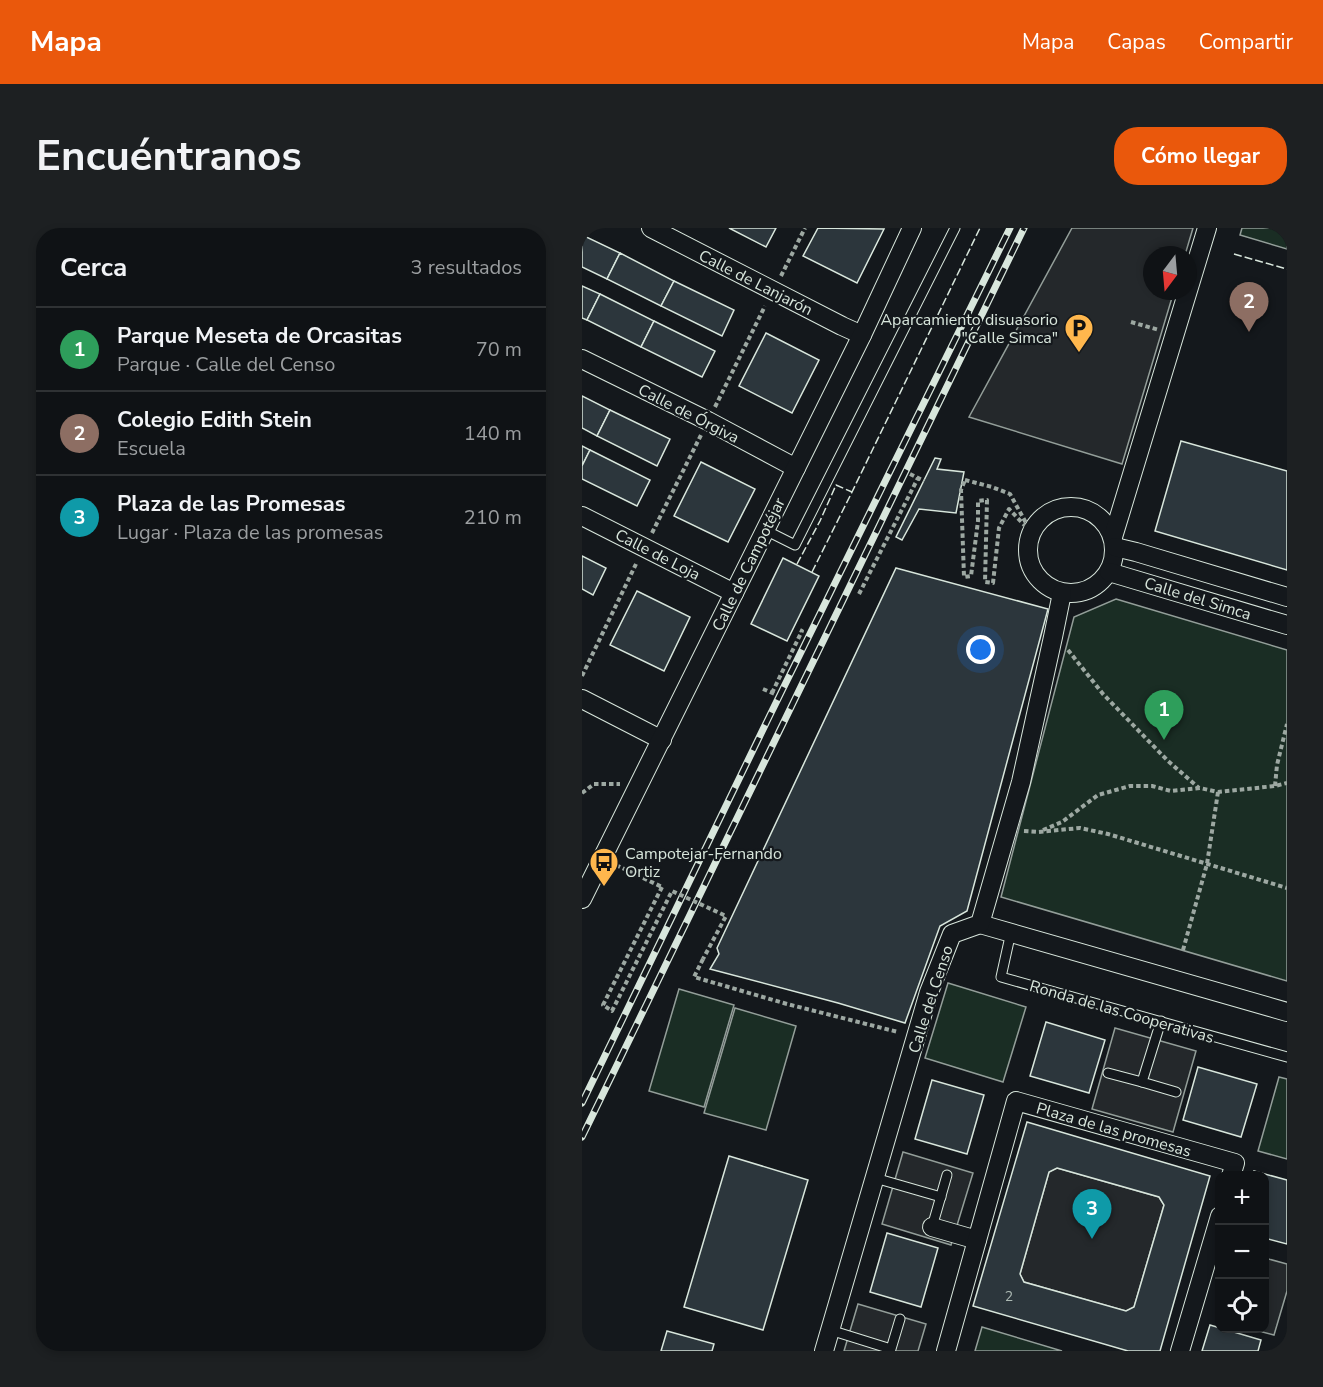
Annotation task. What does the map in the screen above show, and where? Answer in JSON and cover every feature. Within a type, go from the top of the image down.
[{"type":"street","name":"Calle de Lanjarón","points":[[651,228],[862,335]]},
{"type":"street","name":"Calle de Campotéjar","points":[[582,899],[862,335],[912,228]]},
{"type":"street","points":[[1114,542],[1107,525],[1099,516],[1076,506],[1058,508],[1042,517],[1031,532],[1027,547],[1029,562],[1036,576],[1047,587],[1062,593],[1080,593],[1097,586],[1109,572],[1114,560],[1114,542],[1208,228]]},
{"type":"street","name":"Calle de Órgiva","points":[[582,359],[708,421],[796,468]]},
{"type":"street","name":"Calle de Loja","points":[[582,516],[734,593]]},
{"type":"street","name":"Calle del Simca","points":[[1114,542],[1136,552],[1287,597]]},
{"type":"street","name":"Calle del Simca","points":[[1109,572],[1287,625]]},
{"type":"street","points":[[1062,593],[1021,782],[980,924],[1287,1012]]},
{"type":"street","points":[[582,699],[662,740]]},
{"type":"street","name":"Calle del Censo","points":[[824,1351],[929,992],[952,934],[980,924]]},
{"type":"street","name":"Plaza de las promesas","points":[[946,1351],[1016,1101],[1235,1164],[1233,1171]]},
{"type":"street","points":[[1180,1351],[1217,1225]]},
{"type":"street","points":[[932,1227],[977,1240]]},
{"type":"lane","points":[[765,530],[795,545],[955,228]]},
{"type":"lane","name":"Ronda de las Cooperativas","points":[[1011,932],[1001,977],[1287,1057]]},
{"type":"lane","points":[[1142,1082],[1161,1021]]},
{"type":"lane","points":[[1108,1073],[1176,1092]]},
{"type":"lane","points":[[932,1227],[947,1175]]},
{"type":"lane","points":[[875,1178],[941,1197]]},
{"type":"lane","points":[[830,1330],[891,1350],[900,1319]]},
{"type":"path","points":[[582,676],[804,228]]},
{"type":"path","points":[[1131,322],[1175,335]]},
{"type":"path","points":[[910,474],[924,481]]},
{"type":"path","points":[[859,594],[918,478]]},
{"type":"path","points":[[965,480],[992,487],[1010,495],[1031,532],[1009,509],[999,528],[993,583],[985,582],[987,500],[978,501],[978,521],[971,576],[964,577],[961,490],[965,480]]},
{"type":"path","points":[[763,689],[773,694],[802,631],[800,630]]},
{"type":"path","points":[[1053,637],[1066,648],[1103,694],[1168,761],[1200,788]]},
{"type":"path","points":[[1275,786],[1277,765],[1287,724]]},
{"type":"path","points":[[1038,832],[1062,822],[1098,795],[1130,786],[1152,786],[1171,791],[1200,788],[1218,792],[1287,783]]},
{"type":"path","points":[[582,793],[594,784],[639,784]]},
{"type":"path","points":[[1183,950],[1208,864],[1218,792]]},
{"type":"path","points":[[1018,831],[1038,832],[1080,828],[1108,834],[1287,888]]},
{"type":"path","points":[[603,858],[662,887],[603,1005],[612,1011],[672,891],[726,916],[694,977],[786,1004],[917,1037]]},
{"type":"green space","points":[[1242,228],[1287,228],[1287,249],[1240,235]]},
{"type":"green space","points":[[1116,599],[1287,650],[1287,981],[1001,897],[1074,617]]},
{"type":"green space","points":[[948,983],[1026,1007],[1003,1082],[925,1058]]},
{"type":"green space","points":[[679,989],[734,1005],[704,1107],[649,1091]]},
{"type":"green space","points":[[735,1008],[796,1026],[766,1130],[704,1113]]},
{"type":"green space","points":[[1279,1077],[1287,1079],[1287,1159],[1258,1151]]},
{"type":"green space","points":[[982,1327],[1062,1351],[975,1351]]},
{"type":"shaded area","name":"Aparcamiento disuasorio \"Calle Simca\"","points":[[1072,228],[1193,228],[1188,246],[1143,246],[1143,300],[1171,300],[1122,464],[969,417]]},
{"type":"shaded area","points":[[1115,1028],[1196,1051],[1173,1132],[1092,1109]]},
{"type":"shaded area","points":[[903,1152],[973,1173],[951,1245],[882,1224]]},
{"type":"shaded area","points":[[1057,1168],[1159,1197],[1164,1205],[1134,1307],[1126,1311],[1024,1282],[1020,1274],[1049,1172]]},
{"type":"shaded area","points":[[1269,1259],[1287,1264],[1287,1291],[1274,1335],[1266,1333],[1269,1333]]},
{"type":"shaded area","points":[[858,1304],[926,1324],[918,1351],[844,1351]]},
{"type":"building","points":[[729,228],[776,228],[766,247]]},
{"type":"building","points":[[818,228],[884,229],[857,283],[803,256]]},
{"type":"building","points":[[582,235],[620,253],[607,279],[582,267]]},
{"type":"building","points":[[620,253],[674,281],[661,306],[607,279]]},
{"type":"building","points":[[674,281],[734,310],[722,336],[661,306]]},
{"type":"building","points":[[582,286],[600,294],[587,320],[582,318]]},
{"type":"building","points":[[600,294],[654,321],[641,347],[587,320]]},
{"type":"building","points":[[654,321],[715,351],[702,377],[641,347]]},
{"type":"building","points":[[766,333],[819,360],[792,413],[739,386]]},
{"type":"building","points":[[582,396],[610,410],[597,436],[582,428]]},
{"type":"building","points":[[610,410],[670,439],[657,466],[597,436]]},
{"type":"building","points":[[1181,441],[1287,471],[1287,570],[1155,531]]},
{"type":"building","points":[[582,446],[590,450],[582,466]]},
{"type":"building","points":[[590,450],[650,480],[637,506],[582,479],[582,466]]},
{"type":"building","points":[[935,458],[941,459],[937,469],[964,472],[956,513],[919,509],[902,540],[896,537]]},
{"type":"building","points":[[701,462],[755,489],[728,542],[674,516]]},
{"type":"building","points":[[582,556],[606,568],[593,595],[582,589]]},
{"type":"building","points":[[783,558],[819,576],[787,641],[751,624]]},
{"type":"building","points":[[896,568],[1048,609],[967,911],[940,926],[905,1023],[710,969],[719,954],[717,948]]},
{"type":"building","points":[[637,591],[690,617],[664,671],[610,645]]},
{"type":"building","points":[[1046,1022],[1105,1040],[1089,1093],[1030,1076]]},
{"type":"building","points":[[1198,1067],[1257,1084],[1241,1137],[1183,1120]]},
{"type":"building","points":[[932,1080],[984,1095],[967,1154],[915,1139]]},
{"type":"building","points":[[1027,1122],[1210,1176],[1160,1351],[1128,1351],[973,1306]],"holes":[[[1057,1168],[1159,1197],[1164,1205],[1134,1307],[1126,1311],[1024,1282],[1020,1274],[1049,1172]]]},
{"type":"building","points":[[729,1156],[808,1180],[763,1330],[684,1307]]},
{"type":"building","points":[[1269,1175],[1287,1180],[1287,1244],[1269,1239]]},
{"type":"building","points":[[887,1233],[938,1248],[921,1307],[870,1292]]},
{"type":"building","points":[[1210,1325],[1215,1326],[1215,1333],[1237,1333],[1261,1340],[1258,1351],[1202,1351]]},
{"type":"building","points":[[667,1331],[714,1344],[712,1351],[661,1351]]},
{"type":"railway","points":[[582,1103],[1010,228]]},
{"type":"railway","points":[[582,1137],[1024,228]]},
{"type":"fence","points":[[812,572],[980,228]]},
{"type":"fence","points":[[1234,254],[1287,269]]},
{"type":"fence","points":[[797,564],[836,485],[852,492]]},
{"type":"place","name":"Colegio Edith Stein","points":[[1249,332]]},
{"type":"place","name":"Aparcamiento disuasorio \"Calle Simca\"","points":[[1079,354]]},
{"type":"place","name":"Parque Meseta de Orcasitas","points":[[1164,740]]},
{"type":"place","name":"Campotejar-Fernando Ortiz","points":[[604,888]]},
{"type":"place","name":"Plaza de las Promesas","points":[[1092,1239]]}]
